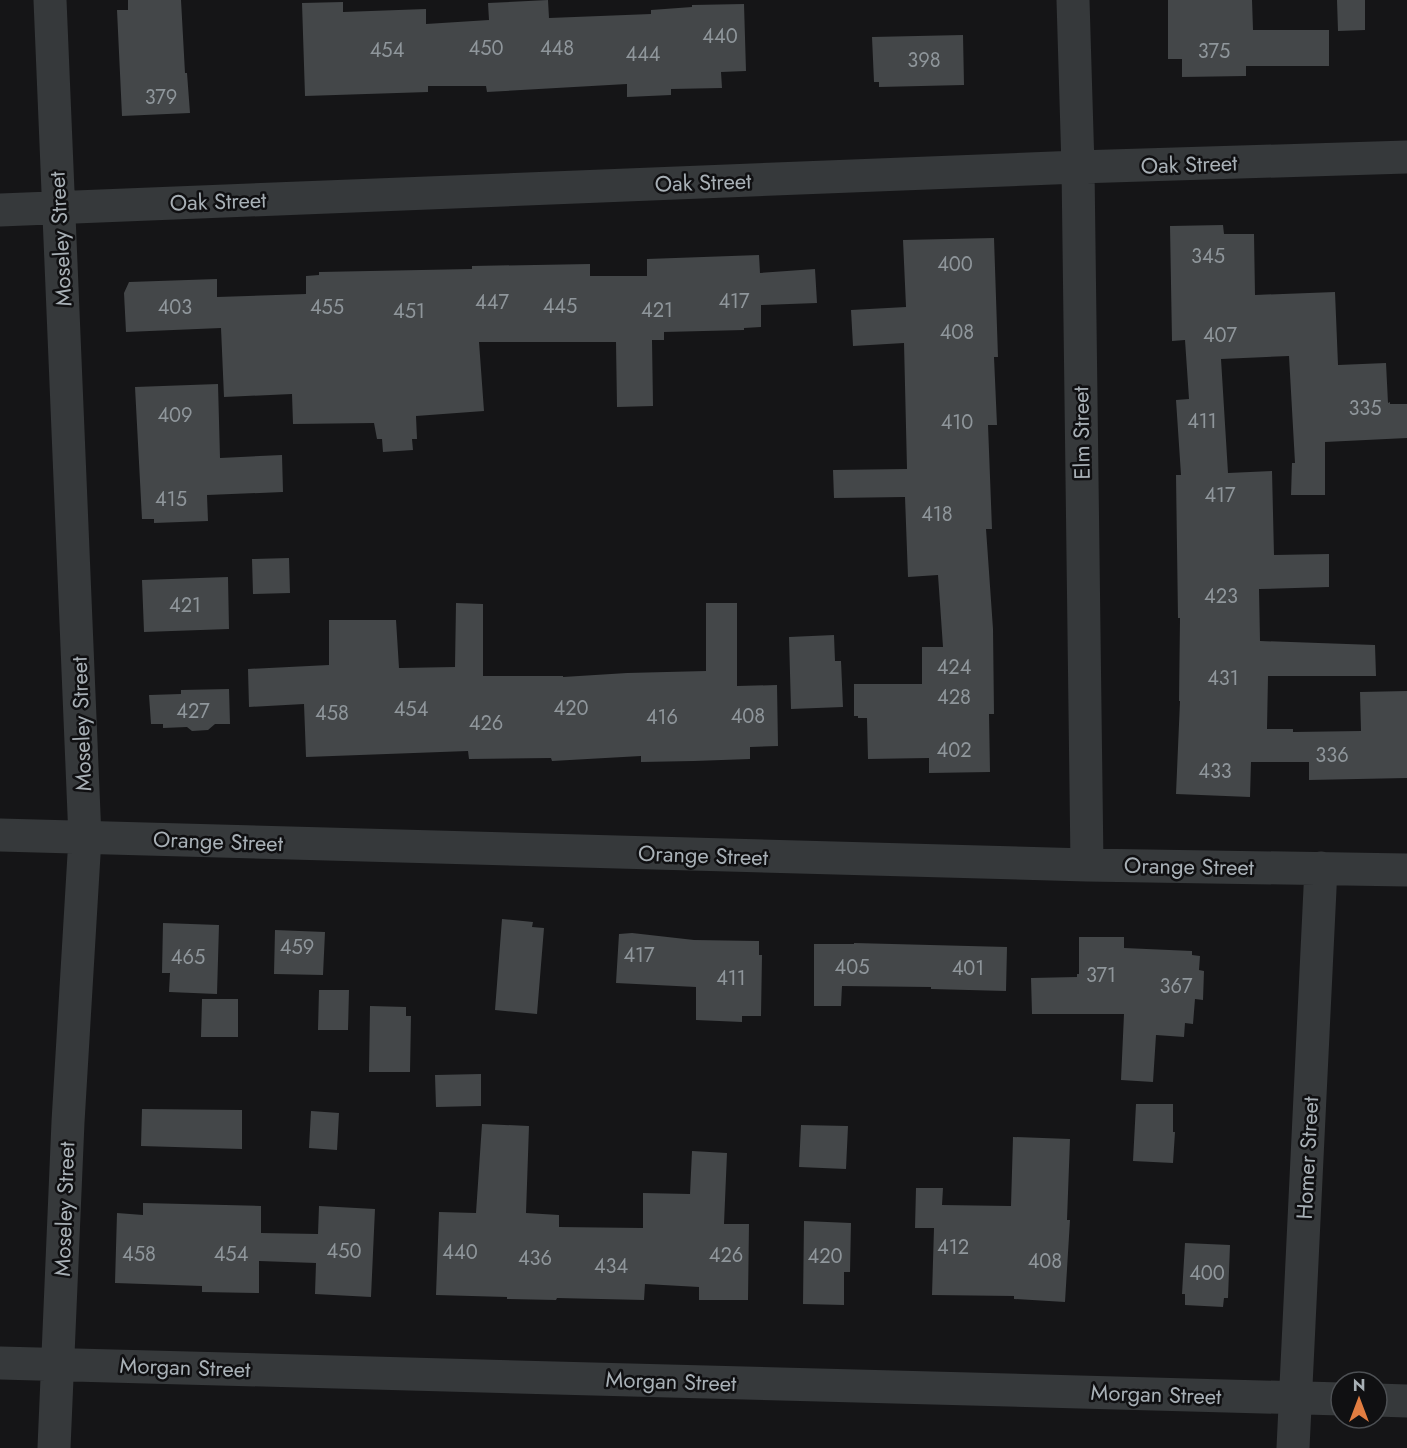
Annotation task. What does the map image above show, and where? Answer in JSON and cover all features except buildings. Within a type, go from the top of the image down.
[{"type":"street","name":"Moseley Street","points":[[50,0],[85,838],[68,1110],[54,1448]]},
{"type":"street","name":"Elm Street","points":[[1073,0],[1078,167],[1087,865]]},
{"type":"street","name":"Oak Street","points":[[0,210],[1078,167],[1407,157]]},
{"type":"street","name":"Orange Street","points":[[0,835],[1087,865],[1407,870]]},
{"type":"street","name":"Homer Street","points":[[1293,1448],[1321,868]]},
{"type":"street","name":"Morgan Street","points":[[0,1363],[1329,1399]]},
{"type":"street","points":[[1389,1400],[1407,1401]]}]
